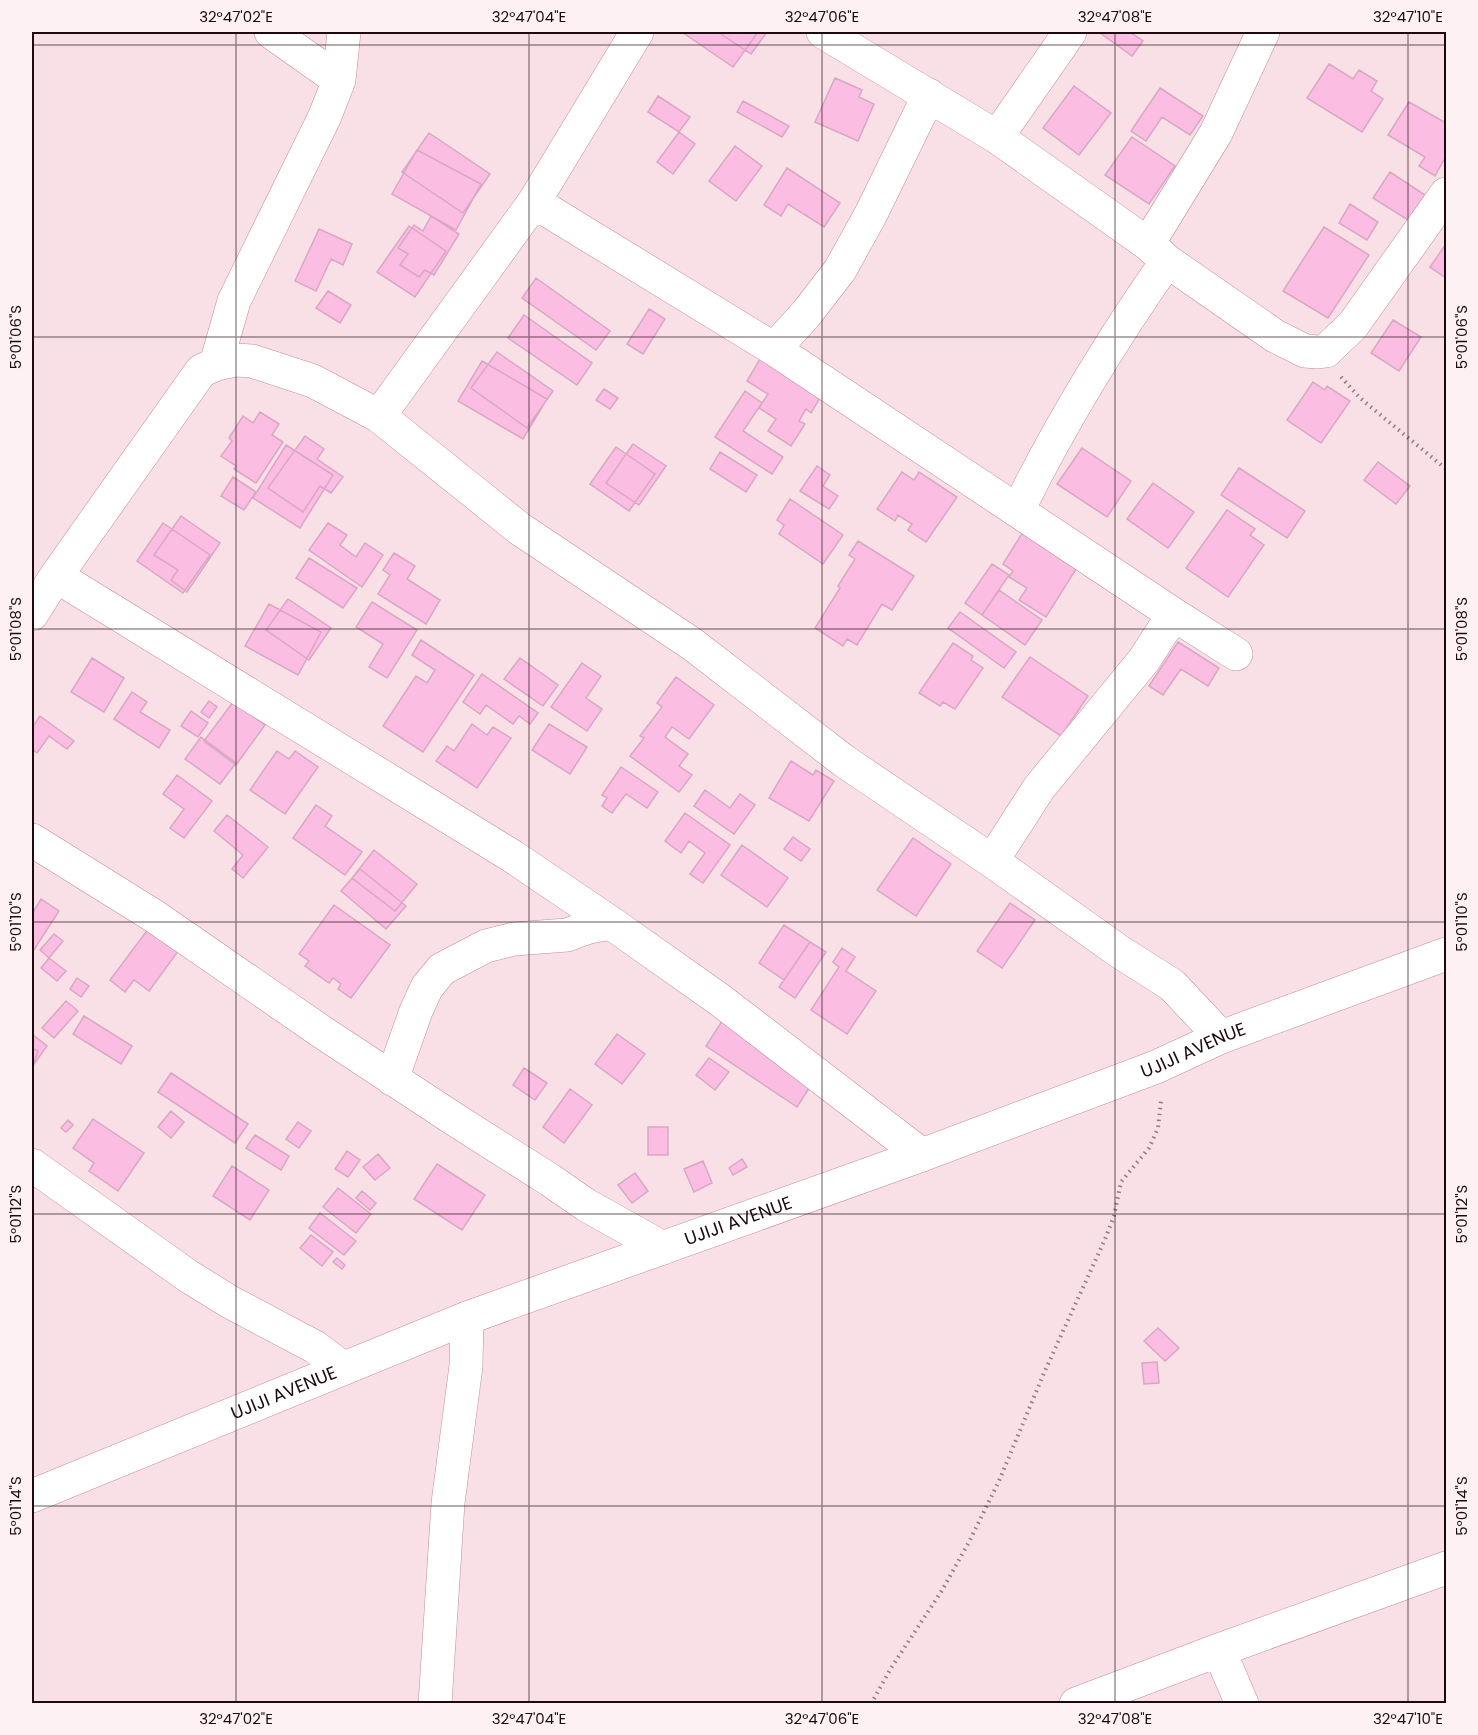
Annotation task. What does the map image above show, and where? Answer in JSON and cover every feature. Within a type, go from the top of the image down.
[{"type":"street","points":[[271,32],[339,80]]},
{"type":"street","points":[[216,364],[234,301],[325,116],[339,80],[344,32]]},
{"type":"street","points":[[379,416],[534,202],[638,32]]},
{"type":"street","points":[[823,32],[997,137],[1275,336],[1305,351],[1326,351],[1353,325],[1446,194]]},
{"type":"street","points":[[997,137],[1070,32]]},
{"type":"street","points":[[1018,510],[1049,447],[1133,310],[1157,252],[1263,32]]},
{"type":"street","points":[[774,349],[806,314],[840,270],[871,214],[928,95]]},
{"type":"street","points":[[534,202],[774,349],[1236,654]]},
{"type":"street","points":[[32,611],[201,370],[235,360],[252,361],[313,381],[379,416],[520,529],[692,644],[844,762],[992,861],[1120,952],[1172,985],[1221,1037]]},
{"type":"street","points":[[56,576],[502,850],[720,1000],[922,1155]]},
{"type":"street","points":[[992,861],[1039,788],[1144,660],[1164,629],[1176,616]]},
{"type":"street","points":[[32,840],[154,916],[392,1079],[586,1205],[663,1248]]},
{"type":"street","points":[[392,1079],[416,1011],[427,987],[442,969],[486,946],[514,939],[567,935],[589,927],[611,923]]},
{"type":"street","name":"UJIJI AVENUE","points":[[32,1496],[467,1318],[922,1155],[1156,1067],[1221,1037],[1446,954]]},
{"type":"street","points":[[32,1166],[188,1276],[230,1302],[315,1347],[343,1368]]},
{"type":"street","points":[[435,1704],[448,1503],[466,1366],[467,1318]]},
{"type":"street","points":[[1076,1704],[1446,1568]]},
{"type":"street","points":[[1219,1650],[1242,1704]]},
{"type":"path","points":[[1318,352],[1360,398],[1446,469]]},
{"type":"path","points":[[871,1704],[891,1668],[941,1592],[969,1542],[999,1481],[1044,1373],[1106,1237],[1114,1216],[1121,1182],[1149,1148],[1158,1128],[1161,1092],[1156,1067]]},
{"type":"building","points":[[682,32],[758,32],[733,67]]},
{"type":"building","points":[[718,32],[767,32],[751,54]]},
{"type":"building","points":[[1101,32],[1130,32],[1143,41],[1132,56]]},
{"type":"building","points":[[1329,64],[1353,79],[1359,70],[1377,81],[1371,91],[1383,99],[1362,132],[1307,98]]},
{"type":"building","points":[[835,78],[862,90],[859,97],[874,104],[858,141],[815,122]]},
{"type":"building","points":[[1074,86],[1111,113],[1079,155],[1043,128]]},
{"type":"building","points":[[1160,88],[1203,116],[1190,135],[1162,117],[1146,141],[1131,131]]},
{"type":"building","points":[[658,96],[690,117],[679,132],[648,112]]},
{"type":"building","points":[[743,101],[789,126],[782,137],[737,112]]},
{"type":"building","points":[[1409,102],[1446,123],[1446,156],[1435,176],[1419,166],[1425,157],[1388,135]]},
{"type":"building","points":[[679,132],[695,144],[673,174],[657,162]]},
{"type":"building","points":[[429,133],[490,174],[463,213],[402,172]]},
{"type":"building","points":[[1132,137],[1175,166],[1149,204],[1105,175]]},
{"type":"building","points":[[735,146],[762,166],[736,201],[709,181]]},
{"type":"building","points":[[417,150],[481,184],[456,230],[392,194]]},
{"type":"building","points":[[787,168],[840,203],[824,227],[788,204],[781,216],[764,205]]},
{"type":"building","points":[[1390,172],[1425,195],[1408,220],[1373,198]]},
{"type":"building","points":[[1350,204],[1378,222],[1367,240],[1339,223]]},
{"type":"building","points":[[431,216],[459,234],[434,275],[425,270],[419,277],[400,265],[408,254],[398,248],[414,225],[423,231]]},
{"type":"building","points":[[409,226],[446,251],[415,297],[377,272]]},
{"type":"building","points":[[1324,227],[1369,255],[1328,318],[1283,291]]},
{"type":"building","points":[[319,229],[352,244],[343,265],[331,259],[316,291],[295,281]]},
{"type":"building","points":[[1446,244],[1446,278],[1430,267]]},
{"type":"building","points":[[536,278],[610,331],[596,350],[522,298]]},
{"type":"building","points":[[328,291],[351,305],[340,323],[316,308]]},
{"type":"building","points":[[649,309],[665,319],[643,354],[627,344]]},
{"type":"building","points":[[524,315],[592,363],[577,385],[508,338]]},
{"type":"building","points":[[1393,320],[1421,337],[1399,371],[1371,353]]},
{"type":"building","points":[[497,352],[553,391],[527,428],[471,388]]},
{"type":"building","points":[[760,359],[820,398],[811,413],[806,409],[799,421],[805,424],[791,446],[768,431],[776,419],[759,408],[768,394],[747,381]]},
{"type":"building","points":[[482,361],[547,399],[523,439],[458,401]]},
{"type":"building","points":[[1313,382],[1325,390],[1327,386],[1350,401],[1321,443],[1287,420]]},
{"type":"building","points":[[604,389],[618,398],[610,409],[596,400]]},
{"type":"building","points":[[745,391],[762,403],[743,431],[783,457],[772,474],[715,437]]},
{"type":"building","points":[[260,412],[279,424],[272,435],[283,442],[256,483],[234,469],[236,466],[221,456],[232,441],[229,438],[243,416],[253,423]]},
{"type":"building","points":[[305,436],[324,449],[317,459],[343,477],[331,493],[320,486],[303,512],[268,488]]},
{"type":"building","points":[[633,444],[666,466],[639,505],[606,483]]},
{"type":"building","points":[[286,445],[333,475],[300,528],[253,498]]},
{"type":"building","points":[[616,447],[655,474],[629,511],[590,484]]},
{"type":"building","points":[[1082,448],[1131,481],[1107,517],[1057,484]]},
{"type":"building","points":[[720,452],[757,475],[746,492],[710,469]]},
{"type":"building","points":[[1378,462],[1410,486],[1396,504],[1364,480]]},
{"type":"building","points":[[817,466],[830,475],[823,486],[838,496],[829,509],[800,491]]},
{"type":"building","points":[[1239,468],[1305,511],[1287,538],[1221,495]]},
{"type":"building","points":[[902,472],[914,480],[919,472],[957,497],[926,542],[908,530],[912,524],[898,515],[895,521],[877,509]]},
{"type":"building","points":[[233,477],[256,492],[244,510],[221,496]]},
{"type":"building","points":[[1153,483],[1194,512],[1168,548],[1127,519]]},
{"type":"building","points":[[790,499],[843,535],[823,564],[779,534],[784,525],[777,520]]},
{"type":"building","points":[[1227,510],[1255,529],[1250,535],[1264,545],[1228,597],[1186,568]]},
{"type":"building","points":[[181,516],[220,543],[187,592],[171,580],[178,570],[154,555]]},
{"type":"building","points":[[163,523],[210,555],[183,593],[137,561]]},
{"type":"building","points":[[328,523],[347,535],[340,545],[356,557],[365,543],[383,555],[362,587],[309,550]]},
{"type":"building","points":[[1028,524],[1083,558],[1046,617],[1019,600],[1027,588],[1009,577],[1013,571],[1003,564]]},
{"type":"building","points":[[858,541],[914,576],[892,610],[882,604],[857,645],[847,639],[843,646],[815,628],[855,559],[849,555]]},
{"type":"building","points":[[394,553],[415,566],[407,579],[440,600],[426,624],[378,594],[390,575],[383,570]]},
{"type":"building","points":[[309,558],[357,588],[343,608],[296,578]]},
{"type":"building","points":[[992,564],[1009,575],[982,615],[965,603]]},
{"type":"building","points":[[999,590],[1042,620],[1025,645],[982,615]]},
{"type":"building","points":[[288,599],[331,628],[309,660],[266,630]]},
{"type":"building","points":[[372,602],[417,630],[387,678],[369,667],[383,644],[356,627]]},
{"type":"building","points":[[269,604],[321,632],[298,675],[245,646]]},
{"type":"building","points":[[960,612],[1016,652],[1004,668],[948,628]]},
{"type":"building","points":[[421,640],[474,675],[423,752],[383,726],[416,676],[427,683],[435,670],[412,655]]},
{"type":"building","points":[[1178,642],[1219,668],[1208,686],[1181,669],[1163,695],[1149,686]]},
{"type":"building","points":[[953,643],[973,656],[971,660],[983,668],[955,709],[943,702],[940,706],[919,693]]},
{"type":"building","points":[[1030,657],[1088,696],[1061,736],[1002,697]]},
{"type":"building","points":[[92,658],[124,678],[104,712],[71,692]]},
{"type":"building","points":[[520,658],[558,685],[543,706],[504,679]]},
{"type":"building","points":[[582,663],[601,676],[586,698],[602,709],[587,731],[551,707]]},
{"type":"building","points":[[482,674],[538,713],[530,724],[519,716],[513,724],[486,705],[480,714],[463,702]]},
{"type":"building","points":[[676,677],[714,705],[689,739],[672,727],[665,737],[688,754],[679,766],[692,775],[679,792],[630,756],[644,738],[640,736],[662,707],[657,703]]},
{"type":"building","points":[[132,692],[147,702],[140,712],[170,730],[159,748],[114,719]]},
{"type":"building","points":[[209,701],[217,707],[209,718],[201,712]]},
{"type":"building","points":[[233,702],[265,725],[236,765],[204,741]]},
{"type":"building","points":[[191,711],[208,723],[198,737],[181,726]]},
{"type":"building","points":[[40,716],[74,741],[67,749],[49,736],[37,753],[32,749],[32,728]]},
{"type":"building","points":[[472,724],[487,735],[493,727],[511,738],[477,788],[436,761],[447,746],[454,751]]},
{"type":"building","points":[[549,724],[587,747],[570,774],[532,750]]},
{"type":"building","points":[[201,737],[236,763],[220,784],[185,759]]},
{"type":"building","points":[[277,751],[289,759],[295,751],[318,767],[285,814],[250,790]]},
{"type":"building","points":[[791,761],[813,775],[816,770],[834,781],[809,821],[769,798]]},
{"type":"building","points":[[621,767],[658,792],[647,808],[626,794],[612,813],[602,806],[607,798],[602,795]]},
{"type":"building","points":[[177,775],[212,801],[184,838],[170,828],[184,809],[163,794]]},
{"type":"building","points":[[705,790],[730,808],[740,794],[755,805],[734,834],[694,806]]},
{"type":"building","points":[[316,805],[332,816],[325,826],[362,852],[345,875],[293,838]]},
{"type":"building","points":[[685,813],[730,845],[703,883],[690,874],[705,853],[689,841],[681,853],[665,841]]},
{"type":"building","points":[[227,815],[268,847],[243,878],[232,869],[243,855],[214,831]]},
{"type":"building","points":[[793,837],[810,849],[801,861],[784,849]]},
{"type":"building","points":[[913,838],[951,864],[916,916],[877,890]]},
{"type":"building","points":[[742,845],[788,878],[767,907],[721,875]]},
{"type":"building","points":[[374,850],[417,884],[395,911],[352,878]]},
{"type":"building","points":[[360,869],[406,906],[386,929],[341,891]]},
{"type":"building","points":[[41,899],[59,911],[32,953],[32,914]]},
{"type":"building","points":[[1010,903],[1035,920],[1002,968],[977,951]]},
{"type":"building","points":[[334,905],[390,945],[351,998],[338,989],[341,984],[333,978],[329,983],[305,966],[309,961],[299,954]]},
{"type":"building","points":[[784,925],[810,942],[784,980],[759,963]]},
{"type":"building","points":[[149,928],[179,950],[149,991],[134,980],[125,992],[110,980]]},
{"type":"building","points":[[54,934],[63,941],[49,958],[40,950]]},
{"type":"building","points":[[810,942],[826,952],[795,998],[779,987]]},
{"type":"building","points":[[842,948],[855,957],[846,971],[876,991],[847,1034],[811,1010],[839,967],[833,962]]},
{"type":"building","points":[[49,958],[66,971],[57,981],[41,968]]},
{"type":"building","points":[[77,978],[89,986],[81,997],[70,989]]},
{"type":"building","points":[[66,1001],[78,1011],[54,1038],[42,1028]]},
{"type":"building","points":[[726,1015],[817,1076],[797,1107],[706,1046]]},
{"type":"building","points":[[84,1016],[132,1046],[121,1064],[73,1034]]},
{"type":"building","points":[[32,1034],[47,1046],[32,1067]]},
{"type":"building","points":[[617,1034],[645,1054],[622,1084],[595,1064]]},
{"type":"building","points":[[32,1048],[38,1051],[32,1067]]},
{"type":"building","points":[[709,1058],[729,1072],[715,1090],[696,1075]]},
{"type":"building","points":[[524,1068],[547,1083],[535,1100],[513,1085]]},
{"type":"building","points":[[171,1073],[248,1124],[235,1143],[158,1092]]},
{"type":"building","points":[[570,1089],[592,1105],[564,1143],[543,1127]]},
{"type":"building","points":[[171,1111],[184,1122],[171,1138],[158,1127]]},
{"type":"building","points":[[93,1119],[144,1153],[118,1191],[89,1171],[94,1163],[73,1148]]},
{"type":"building","points":[[68,1120],[73,1125],[66,1132],[61,1128]]},
{"type":"building","points":[[298,1122],[311,1131],[299,1148],[286,1139]]},
{"type":"building","points":[[648,1127],[668,1127],[668,1155],[648,1155]]},
{"type":"building","points":[[255,1135],[289,1156],[281,1170],[246,1148]]},
{"type":"building","points":[[347,1151],[360,1160],[348,1177],[335,1169]]},
{"type":"building","points":[[378,1154],[390,1168],[375,1180],[363,1167]]},
{"type":"building","points":[[742,1159],[747,1167],[733,1175],[729,1168]]},
{"type":"building","points":[[703,1161],[712,1183],[694,1192],[684,1169]]},
{"type":"building","points":[[437,1164],[485,1195],[462,1230],[414,1199]]},
{"type":"building","points":[[232,1166],[269,1190],[250,1220],[213,1196]]},
{"type":"building","points":[[635,1173],[648,1191],[632,1203],[618,1185]]},
{"type":"building","points":[[338,1188],[371,1214],[356,1233],[323,1207]]},
{"type":"building","points":[[362,1191],[376,1203],[370,1210],[356,1198]]},
{"type":"building","points":[[320,1213],[356,1241],[344,1255],[309,1228]]},
{"type":"building","points":[[311,1235],[333,1252],[322,1266],[300,1248]]},
{"type":"building","points":[[337,1258],[345,1265],[342,1269],[333,1262]]},
{"type":"building","points":[[1158,1328],[1179,1348],[1165,1361],[1144,1341]]},
{"type":"building","points":[[1157,1362],[1159,1383],[1144,1384],[1142,1363]]}]
